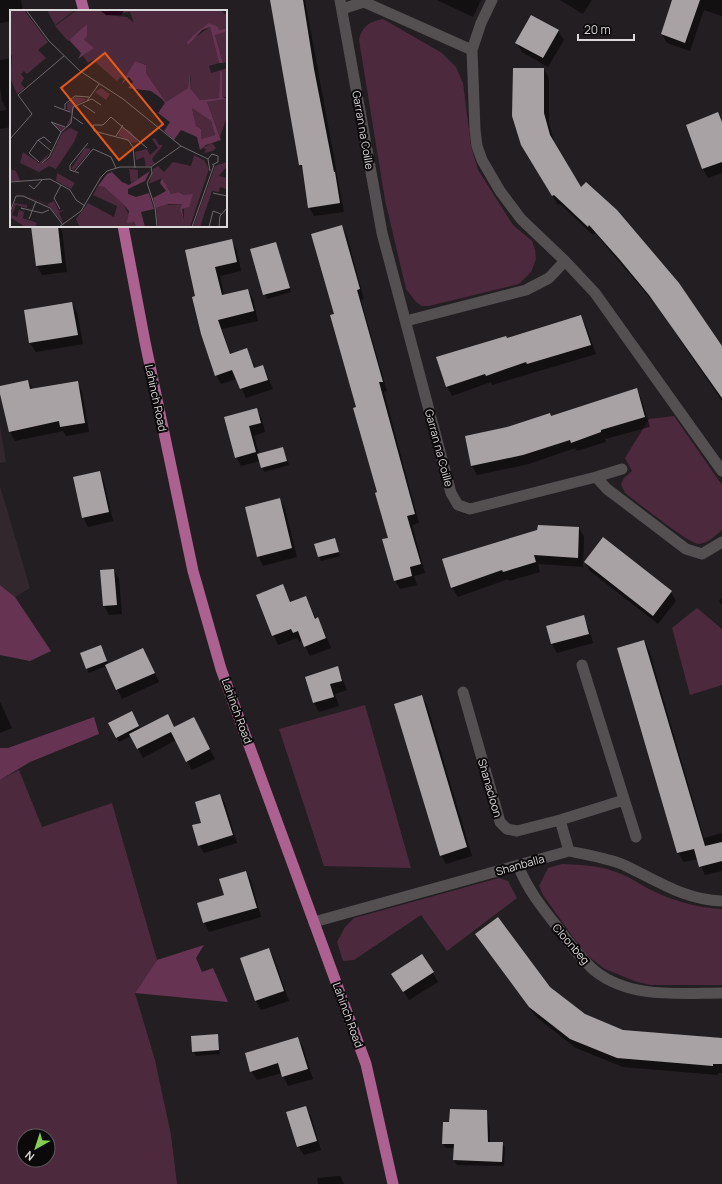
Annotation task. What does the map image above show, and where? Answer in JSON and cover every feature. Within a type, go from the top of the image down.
[{"type":"main road","points":[[82,0],[84,10]]},
{"type":"main road","name":"Lahinch Road","points":[[123,227],[145,342],[193,571],[221,669],[366,1064],[393,1184]]},
{"type":"street","points":[[492,0],[481,23],[472,50],[475,130],[477,146],[482,160],[500,192],[521,219],[565,261],[595,294],[722,470]]},
{"type":"street","name":"Garran na Coille","points":[[472,50],[364,2],[341,4],[382,233],[451,493],[458,505],[470,509],[622,469]]},
{"type":"street","points":[[406,321],[526,290],[549,278],[565,261]]},
{"type":"street","points":[[596,477],[607,489],[686,549],[702,554],[722,542]]},
{"type":"street","points":[[582,665],[636,837]]},
{"type":"street","name":"Shanacloon","points":[[463,692],[500,822],[507,829],[516,831],[560,820],[624,800]]},
{"type":"street","points":[[560,820],[569,851]]},
{"type":"street","name":"Shanballa","points":[[314,922],[569,851],[598,857],[623,865],[666,888],[700,898],[722,901]]},
{"type":"street","name":"Cloonbeg","points":[[518,865],[524,880],[544,911],[577,952],[596,971],[619,984],[645,991],[722,992]]},
{"type":"shaded area","points":[[383,19],[442,53],[456,67],[463,83],[471,146],[478,170],[513,225],[532,241],[535,250],[536,259],[531,272],[519,284],[429,306],[422,306],[416,302],[406,289],[385,200],[359,40],[360,35],[367,25],[374,21]]},
{"type":"shaded area","points":[[674,416],[722,485],[722,530],[711,539],[699,544],[693,542],[662,522],[625,493],[621,484],[624,478],[632,471],[625,458],[649,419]]},
{"type":"shaded area","points":[[0,425],[6,462],[0,463]]},
{"type":"shaded area","points":[[0,486],[30,588],[15,597],[0,585]]},
{"type":"shaded area","points":[[0,585],[15,597],[51,651],[30,661],[0,655]]},
{"type":"shaded area","points":[[697,608],[722,629],[722,685],[690,695],[672,628]]},
{"type":"shaded area","points":[[365,705],[411,868],[324,866],[279,729]]},
{"type":"shaded area","points":[[94,717],[99,734],[30,762],[0,780],[0,748],[8,748]]},
{"type":"shaded area","points":[[19,770],[42,827],[112,803],[157,960],[135,993],[155,1060],[171,1135],[177,1184],[0,1184],[0,780]]},
{"type":"shaded area","points":[[562,864],[603,868],[625,876],[657,893],[675,900],[703,907],[722,909],[722,985],[651,985],[637,982],[605,969],[585,954],[543,895],[539,886],[548,868]]},
{"type":"shaded area","points":[[499,878],[508,881],[517,898],[447,951],[421,915],[354,960],[343,961],[337,942],[345,927],[354,918]]},
{"type":"shaded area","points":[[204,945],[196,958],[202,972],[213,968],[228,1002],[135,993],[157,960]]},
{"type":"building","points":[[270,0],[303,0],[314,69],[340,203],[308,208],[302,165],[299,165]]},
{"type":"building","points":[[672,0],[700,0],[685,43],[661,34]]},
{"type":"building","points":[[531,15],[559,30],[543,58],[515,43]]},
{"type":"building","points":[[513,68],[544,68],[544,113],[550,135],[581,187],[586,182],[617,210],[679,283],[722,346],[722,398],[649,295],[620,260],[589,225],[588,227],[554,195],[552,196],[521,145],[512,116]]},
{"type":"building","points":[[718,112],[722,122],[722,162],[702,169],[686,125]]},
{"type":"building","points":[[342,225],[360,289],[357,290],[383,382],[379,382],[415,514],[407,516],[421,564],[410,567],[412,576],[394,581],[382,539],[388,538],[375,493],[377,492],[353,408],[356,407],[330,315],[334,314],[311,234]]},
{"type":"building","points":[[31,227],[58,227],[62,263],[36,266]]},
{"type":"building","points":[[232,239],[237,262],[215,267],[222,295],[248,289],[254,311],[218,320],[230,354],[247,348],[254,368],[263,365],[268,380],[240,389],[232,370],[215,376],[201,334],[192,297],[195,296],[185,250]]},
{"type":"building","points":[[276,242],[290,288],[263,295],[250,249]]},
{"type":"building","points":[[72,302],[78,335],[29,343],[24,310]]},
{"type":"building","points":[[581,315],[591,345],[527,364],[526,362],[486,376],[485,374],[446,387],[436,357],[506,336],[507,338]]},
{"type":"building","points":[[28,380],[30,389],[78,381],[85,423],[60,427],[59,421],[9,432],[0,394],[0,386]]},
{"type":"building","points":[[637,388],[645,417],[601,430],[601,432],[571,443],[570,440],[523,455],[471,466],[465,436],[507,427],[550,413],[551,416]]},
{"type":"building","points":[[257,408],[261,423],[249,426],[256,452],[235,458],[224,417]]},
{"type":"building","points":[[283,447],[287,461],[261,468],[257,454]]},
{"type":"building","points":[[100,471],[109,512],[82,518],[73,477]]},
{"type":"building","points":[[280,498],[292,548],[257,557],[245,507]]},
{"type":"building","points":[[538,525],[579,527],[578,558],[534,555],[536,562],[503,572],[502,570],[451,588],[442,559],[537,530]]},
{"type":"building","points":[[603,537],[672,591],[653,616],[584,562]]},
{"type":"building","points":[[335,538],[339,552],[318,557],[314,544]]},
{"type":"building","points":[[114,569],[117,605],[103,606],[100,570]]},
{"type":"building","points":[[283,584],[290,602],[306,596],[315,619],[318,617],[326,638],[304,647],[298,631],[293,633],[291,629],[272,636],[256,595]]},
{"type":"building","points":[[584,615],[589,634],[551,644],[546,626]]},
{"type":"building","points":[[644,640],[705,846],[722,842],[722,861],[699,867],[694,849],[677,853],[617,648]]},
{"type":"building","points":[[101,645],[107,661],[86,669],[80,653]]},
{"type":"building","points":[[143,648],[155,673],[116,690],[105,665]]},
{"type":"building","points":[[338,666],[342,681],[330,684],[334,697],[313,703],[305,677]]},
{"type":"building","points":[[422,695],[467,847],[440,856],[394,704]]},
{"type":"building","points":[[132,711],[139,726],[116,738],[108,723]]},
{"type":"building","points":[[168,714],[174,727],[194,717],[210,749],[186,762],[171,732],[137,749],[129,734]]},
{"type":"building","points":[[220,794],[233,835],[198,846],[192,825],[201,823],[195,802]]},
{"type":"building","points":[[246,871],[257,908],[203,923],[197,903],[224,895],[219,879]]},
{"type":"building","points":[[498,917],[550,987],[585,1014],[623,1030],[722,1038],[722,1064],[713,1064],[713,1066],[617,1058],[570,1039],[529,1007],[475,934]]},
{"type":"building","points":[[269,948],[284,991],[255,1001],[240,958]]},
{"type":"building","points":[[422,954],[434,972],[403,992],[391,974]]},
{"type":"building","points":[[218,1034],[219,1050],[192,1052],[191,1036]]},
{"type":"building","points":[[298,1037],[308,1069],[282,1077],[278,1063],[250,1072],[245,1053]]},
{"type":"building","points":[[306,1106],[317,1141],[297,1147],[286,1112]]},
{"type":"building","points":[[450,1109],[487,1110],[488,1142],[503,1142],[502,1162],[453,1160],[454,1144],[442,1144],[443,1122],[449,1122]]}]
